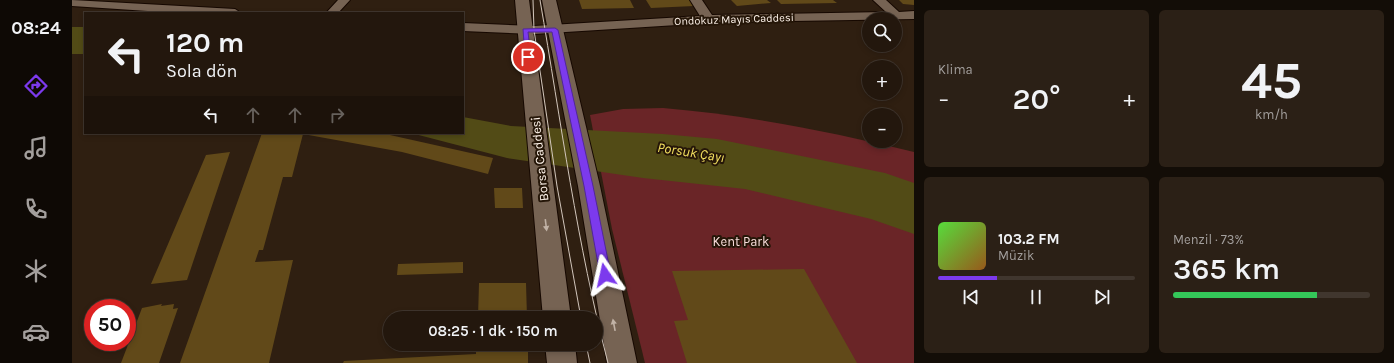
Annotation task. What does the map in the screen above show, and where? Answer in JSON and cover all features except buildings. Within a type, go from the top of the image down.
[{"type":"main road","name":"Borsa Caddesi","points":[[522,0],[541,186],[556,311]]},
{"type":"main road","points":[[550,0],[572,112],[589,186],[622,363]]},
{"type":"main road","points":[[561,351],[562,363]]},
{"type":"street","points":[[333,12],[344,0]]},
{"type":"street","points":[[696,0],[708,19]]},
{"type":"street","points":[[879,0],[893,12]]},
{"type":"street","points":[[72,3],[219,12]]},
{"type":"street","name":"Ondokuz Mayıs Caddesi","points":[[902,15],[914,15]]},
{"type":"street","name":"Ondokuz Mayıs Caddesi","points":[[464,27],[525,31],[708,19],[862,16]]},
{"type":"green space","name":"Kent Park","points":[[663,108],[726,115],[789,125],[862,140],[862,148],[896,148],[914,152],[914,363],[645,363],[612,229],[590,115],[623,109]]},
{"type":"water","points":[[72,38],[84,39],[84,54],[72,54]]},
{"type":"water","points":[[464,117],[511,126],[663,134],[717,139],[885,173],[914,183],[914,234],[871,219],[745,189],[643,178],[507,158],[415,134],[464,134]]},
{"type":"waterway","name":"Porsuk Çayı","points":[[72,36],[84,36]]},
{"type":"tram line","points":[[533,0],[534,30],[557,186],[580,311]]},
{"type":"tram line","points":[[540,0],[578,228],[608,363]]},
{"type":"tram line","points":[[587,351],[590,363]]},
{"type":"route","points":[[528,57],[525,31],[555,30],[589,186],[605,275]]}]
